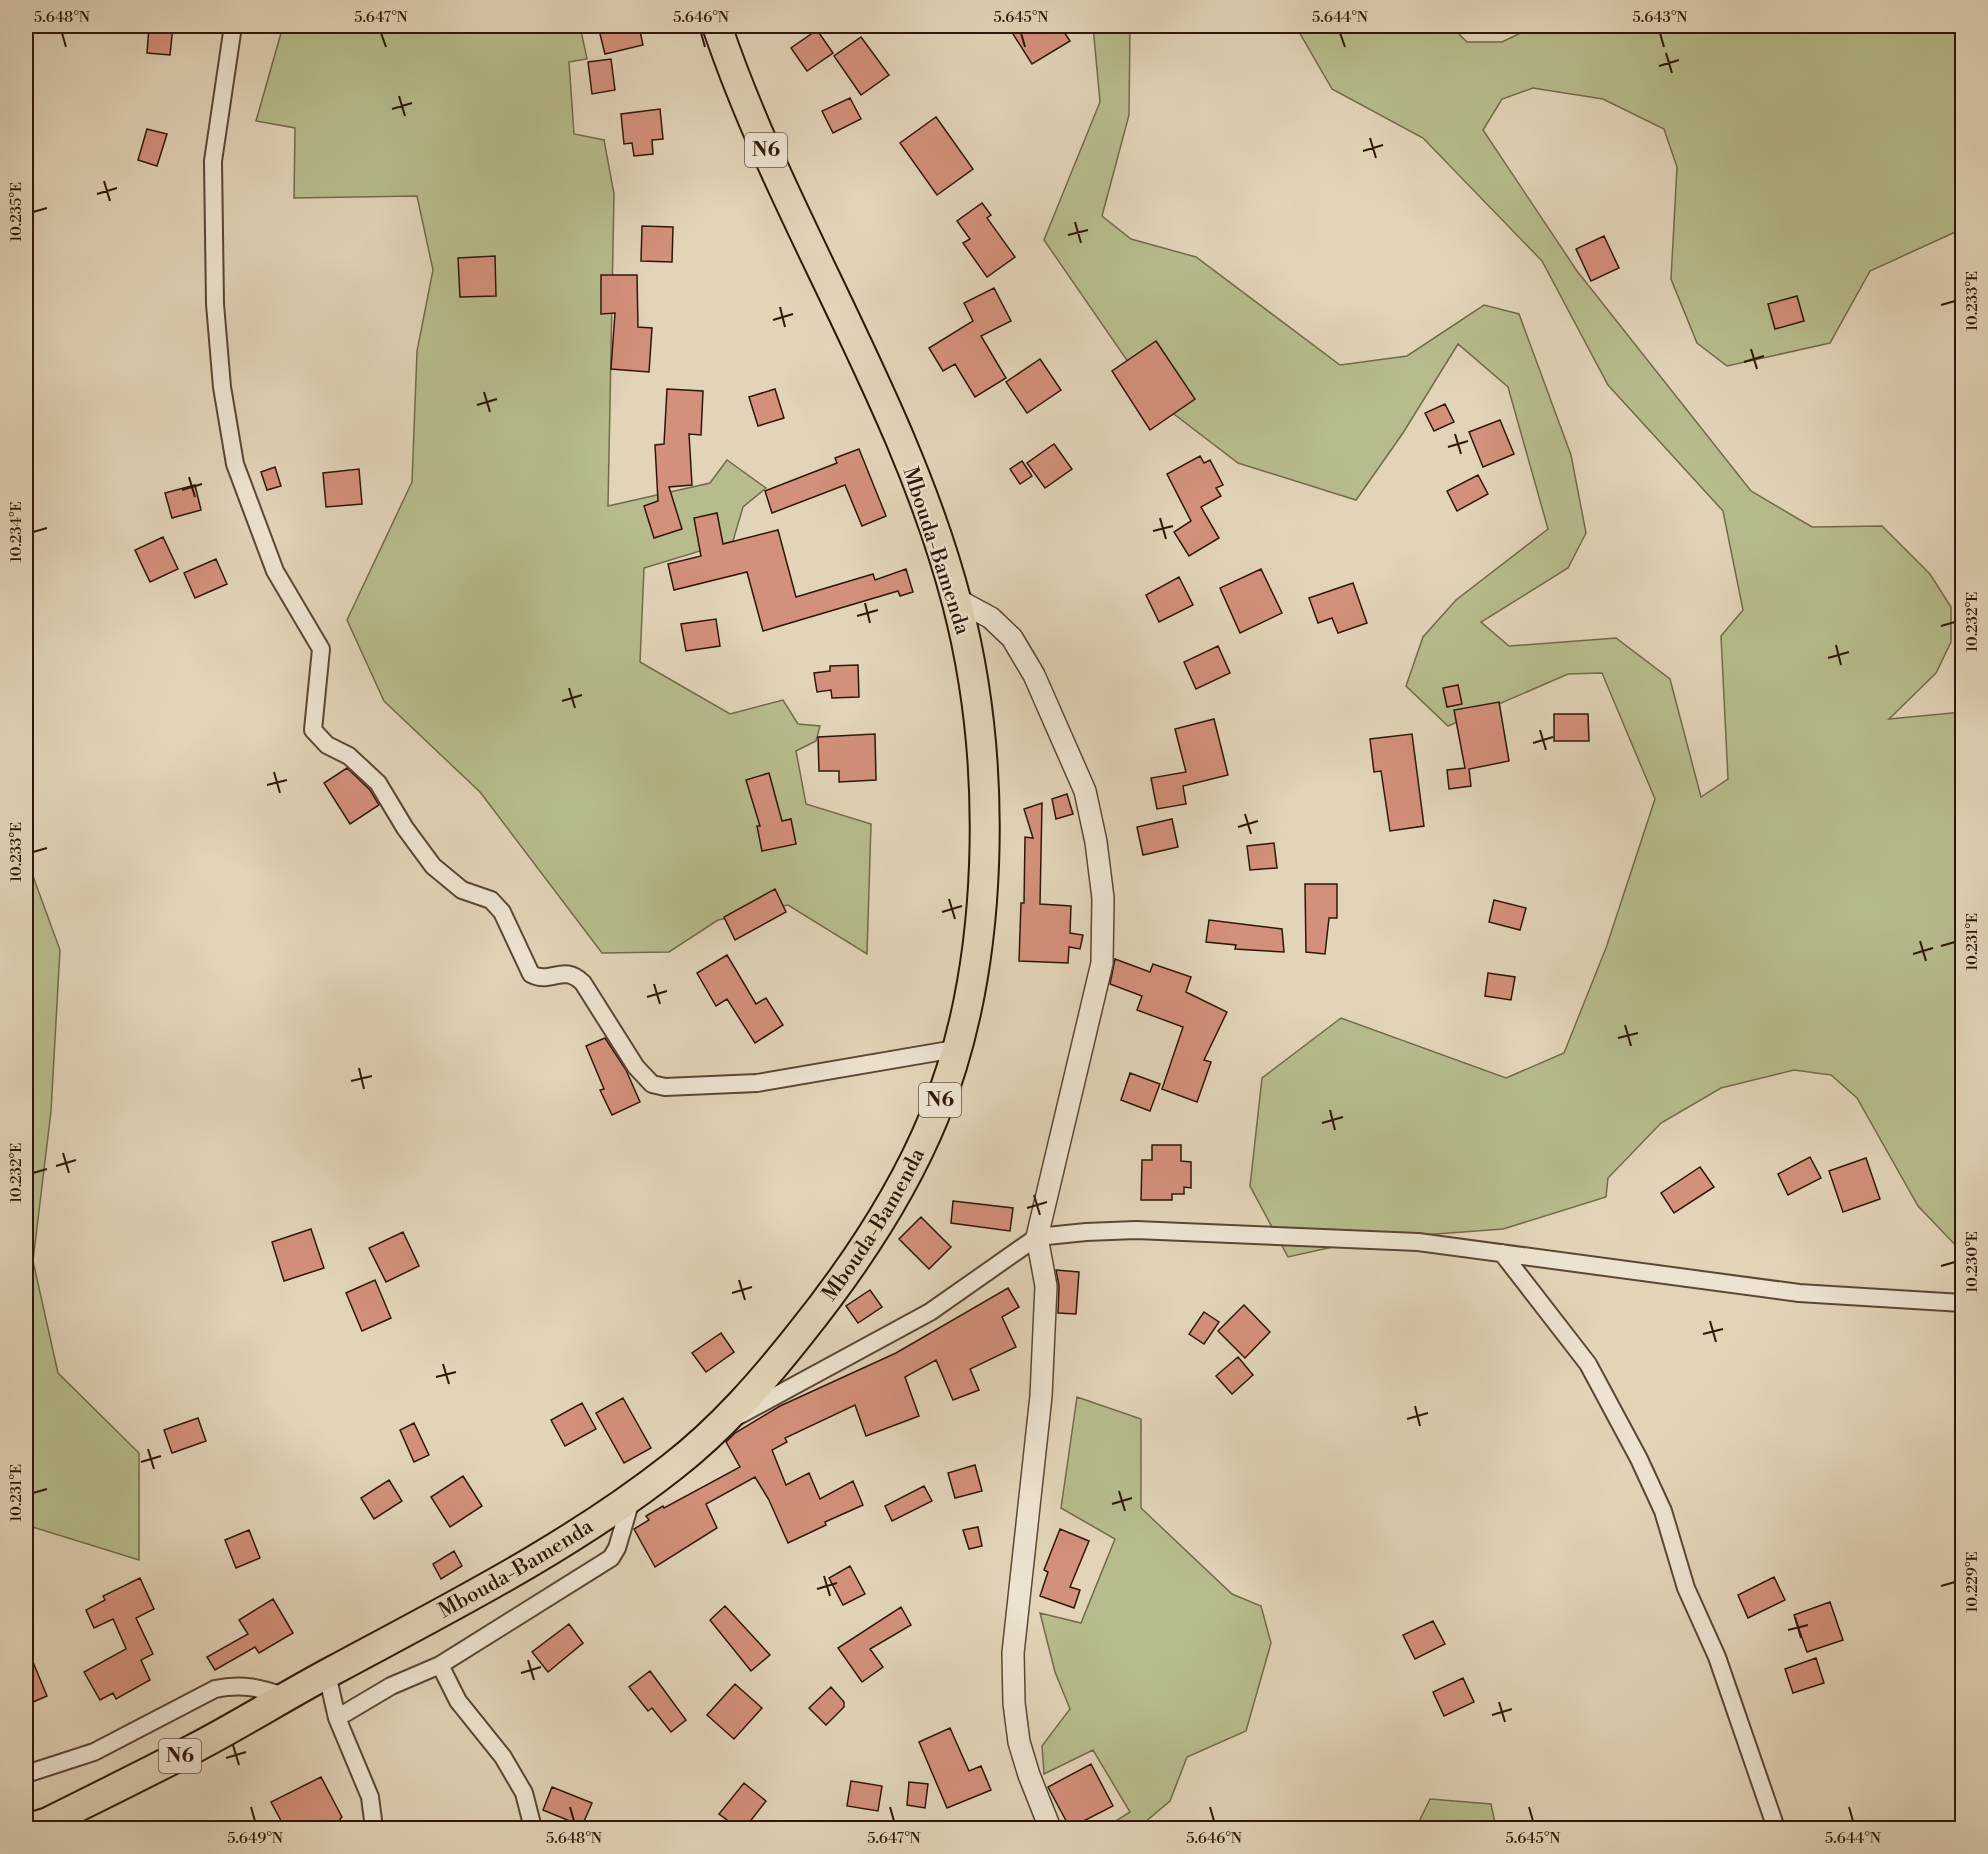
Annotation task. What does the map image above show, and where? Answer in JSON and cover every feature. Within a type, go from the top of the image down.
[{"type":"highway","name":"Mbouda-Bamenda","points":[[29,1828],[48,1822],[196,1748],[514,1572],[633,1496],[674,1466],[720,1426],[783,1355],[831,1296],[903,1183],[935,1114],[955,1049],[975,953],[981,898],[984,814],[983,745],[970,662],[956,599],[922,496],[862,357],[781,186],[732,69],[717,26]]},
{"type":"street","points":[[233,26],[213,161],[215,304],[222,387],[235,464],[275,571],[321,649],[313,730],[327,745],[349,756],[378,783],[405,828],[433,866],[462,890],[490,900],[502,912],[531,974],[538,978],[566,973],[576,976],[636,1067],[652,1084],[665,1087],[757,1083],[955,1049]]},
{"type":"street","points":[[956,599],[991,618],[1012,638],[1034,675],[1085,791],[1096,842],[1103,898],[1102,963],[1037,1237],[1046,1286],[1045,1322],[1033,1486],[1017,1606],[1014,1703],[1020,1742],[1029,1774],[1050,1828]]},
{"type":"street","points":[[720,1426],[930,1312],[1037,1237],[1136,1230],[1418,1242],[1810,1294],[1962,1304]]},
{"type":"street","points":[[1502,1253],[1588,1364],[1639,1459],[1663,1511],[1686,1588],[1717,1657],[1776,1828]]},
{"type":"street","points":[[337,1718],[391,1686],[440,1665],[611,1558],[617,1548],[633,1496]]},
{"type":"street","points":[[440,1665],[458,1701],[503,1756],[524,1792],[533,1828]]},
{"type":"street","points":[[327,1674],[337,1718],[370,1797],[374,1828]]},
{"type":"street","points":[[26,1774],[94,1752],[215,1689],[237,1684],[255,1686],[287,1696]]},
{"type":"green space","points":[[283,26],[580,26],[587,59],[569,62],[574,134],[604,140],[614,194],[608,506],[710,483],[727,460],[766,488],[743,507],[733,541],[644,568],[640,662],[730,714],[783,700],[798,724],[820,726],[816,741],[796,751],[806,804],[871,824],[867,954],[788,905],[718,920],[669,952],[602,953],[480,792],[384,701],[347,620],[412,482],[417,351],[433,270],[417,196],[294,198],[295,128],[256,121]]},
{"type":"green space","points":[[1093,26],[1130,26],[1129,115],[1102,216],[1131,239],[1196,257],[1340,365],[1407,356],[1484,305],[1519,314],[1571,455],[1586,533],[1568,568],[1481,622],[1509,646],[1616,638],[1670,679],[1701,797],[1728,779],[1721,636],[1743,610],[1723,511],[1608,385],[1542,261],[1423,138],[1332,89],[1298,30],[1302,26],[1451,26],[1467,42],[1502,42],[1535,26],[1962,26],[1962,229],[1870,271],[1830,343],[1727,366],[1697,343],[1671,279],[1677,167],[1664,129],[1603,99],[1533,88],[1502,99],[1483,130],[1577,271],[1751,491],[1812,527],[1882,526],[1930,574],[1951,607],[1951,642],[1936,673],[1889,719],[1962,712],[1962,1252],[1918,1206],[1857,1098],[1831,1075],[1794,1070],[1721,1088],[1661,1123],[1608,1178],[1606,1197],[1503,1229],[1369,1239],[1288,1257],[1250,1186],[1262,1078],[1341,1018],[1506,1078],[1564,1053],[1606,948],[1655,799],[1602,673],[1568,674],[1448,726],[1406,686],[1423,637],[1456,600],[1548,529],[1508,387],[1458,344],[1403,433],[1356,500],[1238,463],[1153,398],[1044,240],[1100,102]]},
{"type":"green space","points":[[26,857],[60,950],[51,1111],[33,1261],[58,1373],[139,1453],[139,1560],[26,1525]]},
{"type":"green space","points":[[1077,1397],[1141,1419],[1141,1508],[1232,1594],[1261,1606],[1271,1643],[1246,1731],[1187,1757],[1170,1801],[1138,1828],[1105,1828],[1130,1812],[1093,1750],[1044,1774],[1042,1746],[1070,1709],[1055,1672],[1040,1613],[1081,1623],[1115,1539],[1061,1508]]},
{"type":"green space","points":[[1430,1799],[1491,1804],[1496,1828],[1416,1828]]},
{"type":"building","points":[[149,26],[173,26],[170,55],[147,53]]},
{"type":"building","points":[[598,26],[639,26],[643,45],[605,54]]},
{"type":"building","points":[[1008,26],[1060,26],[1070,41],[1032,64]]},
{"type":"building","points":[[817,30],[833,53],[807,71],[791,48]]},
{"type":"building","points":[[861,37],[889,75],[861,95],[834,56]]},
{"type":"building","points":[[611,59],[615,90],[592,94],[588,62]]},
{"type":"building","points":[[850,98],[861,119],[833,133],[822,111]]},
{"type":"building","points":[[660,109],[663,139],[652,140],[653,154],[634,156],[632,143],[624,144],[621,114]]},
{"type":"building","points":[[936,117],[973,169],[937,195],[900,143]]},
{"type":"building","points":[[147,129],[167,134],[157,166],[138,160]]},
{"type":"building","points":[[982,203],[991,215],[987,218],[1015,257],[987,277],[963,243],[970,239],[957,221]]},
{"type":"building","points":[[642,226],[673,227],[672,262],[641,261]]},
{"type":"building","points":[[1604,236],[1619,268],[1591,281],[1576,249]]},
{"type":"building","points":[[495,256],[496,296],[460,297],[458,258]]},
{"type":"building","points":[[601,275],[637,275],[638,327],[652,328],[649,372],[611,369],[615,313],[601,314]]},
{"type":"building","points":[[994,288],[1011,321],[981,336],[1006,378],[975,397],[955,364],[943,371],[929,348],[973,321],[964,303]]},
{"type":"building","points":[[1797,296],[1804,321],[1775,329],[1768,304]]},
{"type":"building","points":[[1156,341],[1195,399],[1150,430],[1112,371]]},
{"type":"building","points":[[1040,359],[1061,390],[1027,413],[1006,382]]},
{"type":"building","points":[[667,389],[703,391],[701,435],[689,434],[692,485],[669,487],[682,529],[654,538],[644,506],[658,501],[655,445],[664,444]]},
{"type":"building","points":[[775,389],[784,418],[758,426],[749,397]]},
{"type":"building","points":[[1445,404],[1454,422],[1434,431],[1425,413]]},
{"type":"building","points":[[1500,420],[1514,454],[1483,467],[1469,432]]},
{"type":"building","points":[[1054,444],[1072,469],[1045,488],[1027,463]]},
{"type":"building","points":[[859,449],[886,516],[862,526],[845,485],[772,513],[765,491],[837,463],[835,458]]},
{"type":"building","points":[[1200,456],[1204,463],[1210,460],[1223,485],[1216,488],[1221,496],[1201,507],[1219,538],[1189,556],[1174,532],[1191,521],[1167,474]]},
{"type":"building","points":[[1022,461],[1032,476],[1020,484],[1010,469]]},
{"type":"building","points":[[275,467],[281,486],[267,490],[261,472]]},
{"type":"building","points":[[359,469],[362,504],[326,507],[323,473]]},
{"type":"building","points":[[1478,475],[1488,494],[1457,511],[1447,491]]},
{"type":"building","points":[[195,485],[201,510],[172,518],[165,493]]},
{"type":"building","points":[[717,513],[723,544],[778,530],[796,597],[873,574],[875,580],[906,569],[913,592],[900,596],[898,591],[763,631],[747,572],[674,590],[668,564],[701,556],[694,518]]},
{"type":"building","points":[[163,537],[178,569],[150,582],[135,550]]},
{"type":"building","points":[[216,559],[227,584],[195,598],[184,573]]},
{"type":"building","points":[[1261,569],[1282,613],[1240,633],[1220,588]]},
{"type":"building","points":[[1179,577],[1193,605],[1159,622],[1146,595]]},
{"type":"building","points":[[1353,583],[1367,623],[1338,633],[1332,618],[1318,623],[1309,598]]},
{"type":"building","points":[[716,619],[720,646],[686,651],[681,624]]},
{"type":"building","points":[[1218,646],[1230,673],[1196,689],[1184,662]]},
{"type":"building","points":[[858,665],[859,697],[832,698],[831,690],[817,692],[814,673],[830,671],[830,666]]},
{"type":"building","points":[[1458,685],[1462,704],[1447,707],[1443,688]]},
{"type":"building","points":[[1499,702],[1509,761],[1469,769],[1471,786],[1449,789],[1447,770],[1465,768],[1454,710]]},
{"type":"building","points":[[1554,714],[1588,714],[1589,741],[1554,741]]},
{"type":"building","points":[[1214,719],[1228,775],[1183,786],[1186,804],[1157,809],[1151,778],[1186,772],[1175,729]]},
{"type":"building","points":[[875,734],[876,780],[839,782],[839,771],[819,771],[818,737]]},
{"type":"building","points":[[1412,734],[1424,826],[1390,831],[1381,771],[1374,772],[1370,739]]},
{"type":"building","points":[[347,768],[370,790],[379,805],[350,824],[324,783]]},
{"type":"building","points":[[769,773],[782,821],[791,819],[796,844],[762,851],[757,826],[760,826],[746,780]]},
{"type":"building","points":[[1067,794],[1073,814],[1056,819],[1052,799]]},
{"type":"building","points":[[1042,803],[1040,904],[1071,906],[1070,933],[1083,935],[1080,949],[1069,947],[1068,963],[1019,961],[1021,903],[1024,903],[1025,837],[1033,838],[1024,809]]},
{"type":"building","points":[[1172,819],[1178,847],[1143,855],[1137,827]]},
{"type":"building","points":[[1274,843],[1277,868],[1250,870],[1247,846]]},
{"type":"building","points":[[1305,884],[1337,884],[1337,918],[1329,918],[1325,954],[1306,952]]},
{"type":"building","points":[[775,889],[786,912],[735,940],[724,917]]},
{"type":"building","points":[[1494,900],[1526,908],[1520,930],[1489,922]]},
{"type":"building","points":[[1209,920],[1282,929],[1284,952],[1235,949],[1236,945],[1206,942]]},
{"type":"building","points":[[727,955],[756,1004],[766,998],[783,1025],[755,1043],[727,999],[716,1006],[697,973]]},
{"type":"building","points":[[1115,959],[1150,972],[1153,964],[1191,977],[1186,992],[1227,1012],[1204,1060],[1211,1062],[1197,1102],[1162,1089],[1183,1027],[1137,1010],[1142,996],[1110,984]]},
{"type":"building","points":[[1488,973],[1515,977],[1511,1000],[1485,996]]},
{"type":"building","points":[[605,1038],[626,1070],[640,1102],[612,1115],[600,1090],[604,1089],[586,1046]]},
{"type":"building","points":[[1130,1073],[1160,1084],[1150,1111],[1121,1100]]},
{"type":"building","points":[[1152,1145],[1181,1145],[1181,1161],[1191,1162],[1191,1188],[1184,1187],[1184,1194],[1172,1194],[1172,1200],[1141,1200],[1142,1160],[1152,1160]]},
{"type":"building","points":[[1810,1157],[1821,1178],[1788,1195],[1778,1174]]},
{"type":"building","points":[[1866,1158],[1880,1199],[1843,1212],[1829,1171]]},
{"type":"building","points":[[1700,1167],[1714,1187],[1674,1213],[1661,1193]]},
{"type":"building","points":[[953,1201],[1013,1208],[1010,1231],[951,1223]]},
{"type":"building","points":[[921,1217],[951,1247],[929,1269],[899,1239]]},
{"type":"building","points":[[311,1229],[324,1268],[284,1281],[272,1242]]},
{"type":"building","points":[[403,1232],[419,1266],[386,1282],[369,1248]]},
{"type":"building","points":[[1056,1270],[1079,1272],[1076,1314],[1058,1313],[1059,1286]]},
{"type":"building","points":[[375,1280],[391,1318],[362,1331],[346,1293]]},
{"type":"building","points":[[1008,1288],[1019,1307],[1002,1317],[1016,1347],[970,1369],[979,1390],[953,1400],[936,1360],[905,1377],[919,1416],[866,1436],[855,1405],[785,1438],[787,1442],[772,1450],[786,1485],[809,1473],[820,1499],[853,1481],[863,1505],[825,1522],[826,1525],[788,1543],[769,1500],[755,1477],[706,1504],[717,1528],[655,1567],[634,1529],[649,1520],[646,1516],[663,1506],[664,1508],[740,1467],[726,1442],[735,1433],[780,1406],[896,1353]]},
{"type":"building","points":[[870,1290],[882,1307],[858,1323],[846,1306]]},
{"type":"building","points":[[1244,1305],[1270,1332],[1245,1358],[1218,1331]]},
{"type":"building","points":[[1204,1312],[1219,1322],[1204,1344],[1189,1334]]},
{"type":"building","points":[[721,1333],[734,1352],[706,1372],[692,1353]]},
{"type":"building","points":[[1238,1357],[1253,1375],[1232,1394],[1216,1376]]},
{"type":"building","points":[[623,1398],[651,1448],[624,1463],[596,1413]]},
{"type":"building","points":[[582,1403],[596,1429],[565,1446],[551,1420]]},
{"type":"building","points":[[198,1418],[206,1441],[172,1453],[164,1430]]},
{"type":"building","points":[[414,1423],[429,1455],[414,1462],[400,1430]]},
{"type":"building","points":[[975,1465],[982,1491],[955,1498],[948,1473]]},
{"type":"building","points":[[463,1476],[482,1506],[450,1527],[431,1497]]},
{"type":"building","points":[[389,1480],[402,1501],[374,1519],[361,1498]]},
{"type":"building","points":[[924,1486],[932,1501],[892,1521],[885,1506]]},
{"type":"building","points":[[978,1527],[982,1546],[969,1549],[963,1530]]},
{"type":"building","points":[[1060,1529],[1089,1541],[1070,1587],[1080,1590],[1074,1608],[1040,1596],[1048,1572],[1044,1570]]},
{"type":"building","points":[[249,1530],[260,1558],[236,1568],[225,1540]]},
{"type":"building","points":[[454,1551],[462,1566],[441,1579],[433,1564]]},
{"type":"building","points":[[850,1566],[865,1594],[843,1605],[829,1578]]},
{"type":"building","points":[[1774,1577],[1785,1600],[1748,1618],[1738,1595]]},
{"type":"building","points":[[140,1578],[154,1609],[136,1618],[153,1654],[141,1660],[150,1680],[116,1699],[113,1693],[100,1700],[84,1672],[126,1649],[113,1619],[94,1628],[86,1610],[105,1600],[103,1596]]},
{"type":"building","points":[[273,1599],[293,1633],[259,1653],[255,1647],[215,1670],[207,1657],[248,1634],[239,1620]]},
{"type":"building","points":[[1830,1602],[1843,1640],[1807,1652],[1794,1615]]},
{"type":"building","points":[[725,1606],[770,1655],[751,1671],[710,1620]]},
{"type":"building","points":[[901,1607],[911,1625],[870,1649],[883,1667],[862,1682],[838,1648]]},
{"type":"building","points":[[1433,1621],[1445,1644],[1415,1659],[1403,1635]]},
{"type":"building","points":[[569,1624],[583,1643],[548,1672],[532,1652]]},
{"type":"building","points":[[26,1645],[47,1696],[26,1705]]},
{"type":"building","points":[[1816,1658],[1824,1683],[1793,1693],[1785,1669]]},
{"type":"building","points":[[650,1671],[686,1720],[671,1732],[652,1708],[648,1711],[629,1687]]},
{"type":"building","points":[[1463,1678],[1474,1702],[1444,1716],[1433,1692]]},
{"type":"building","points":[[735,1684],[762,1708],[734,1739],[707,1715]]},
{"type":"building","points":[[831,1687],[844,1702],[844,1707],[826,1725],[809,1708]]},
{"type":"building","points":[[950,1728],[969,1771],[981,1766],[991,1790],[947,1808],[919,1742]]},
{"type":"building","points":[[1091,1764],[1113,1806],[1070,1828],[1048,1787]]},
{"type":"building","points":[[321,1777],[342,1817],[340,1819],[344,1828],[285,1828],[271,1802]]},
{"type":"building","points":[[851,1781],[882,1786],[878,1811],[847,1806]]},
{"type":"building","points":[[909,1782],[928,1784],[925,1808],[907,1805]]},
{"type":"building","points":[[744,1783],[766,1801],[745,1828],[738,1828],[719,1814]]},
{"type":"building","points":[[552,1787],[592,1803],[582,1826],[543,1810]]}]
